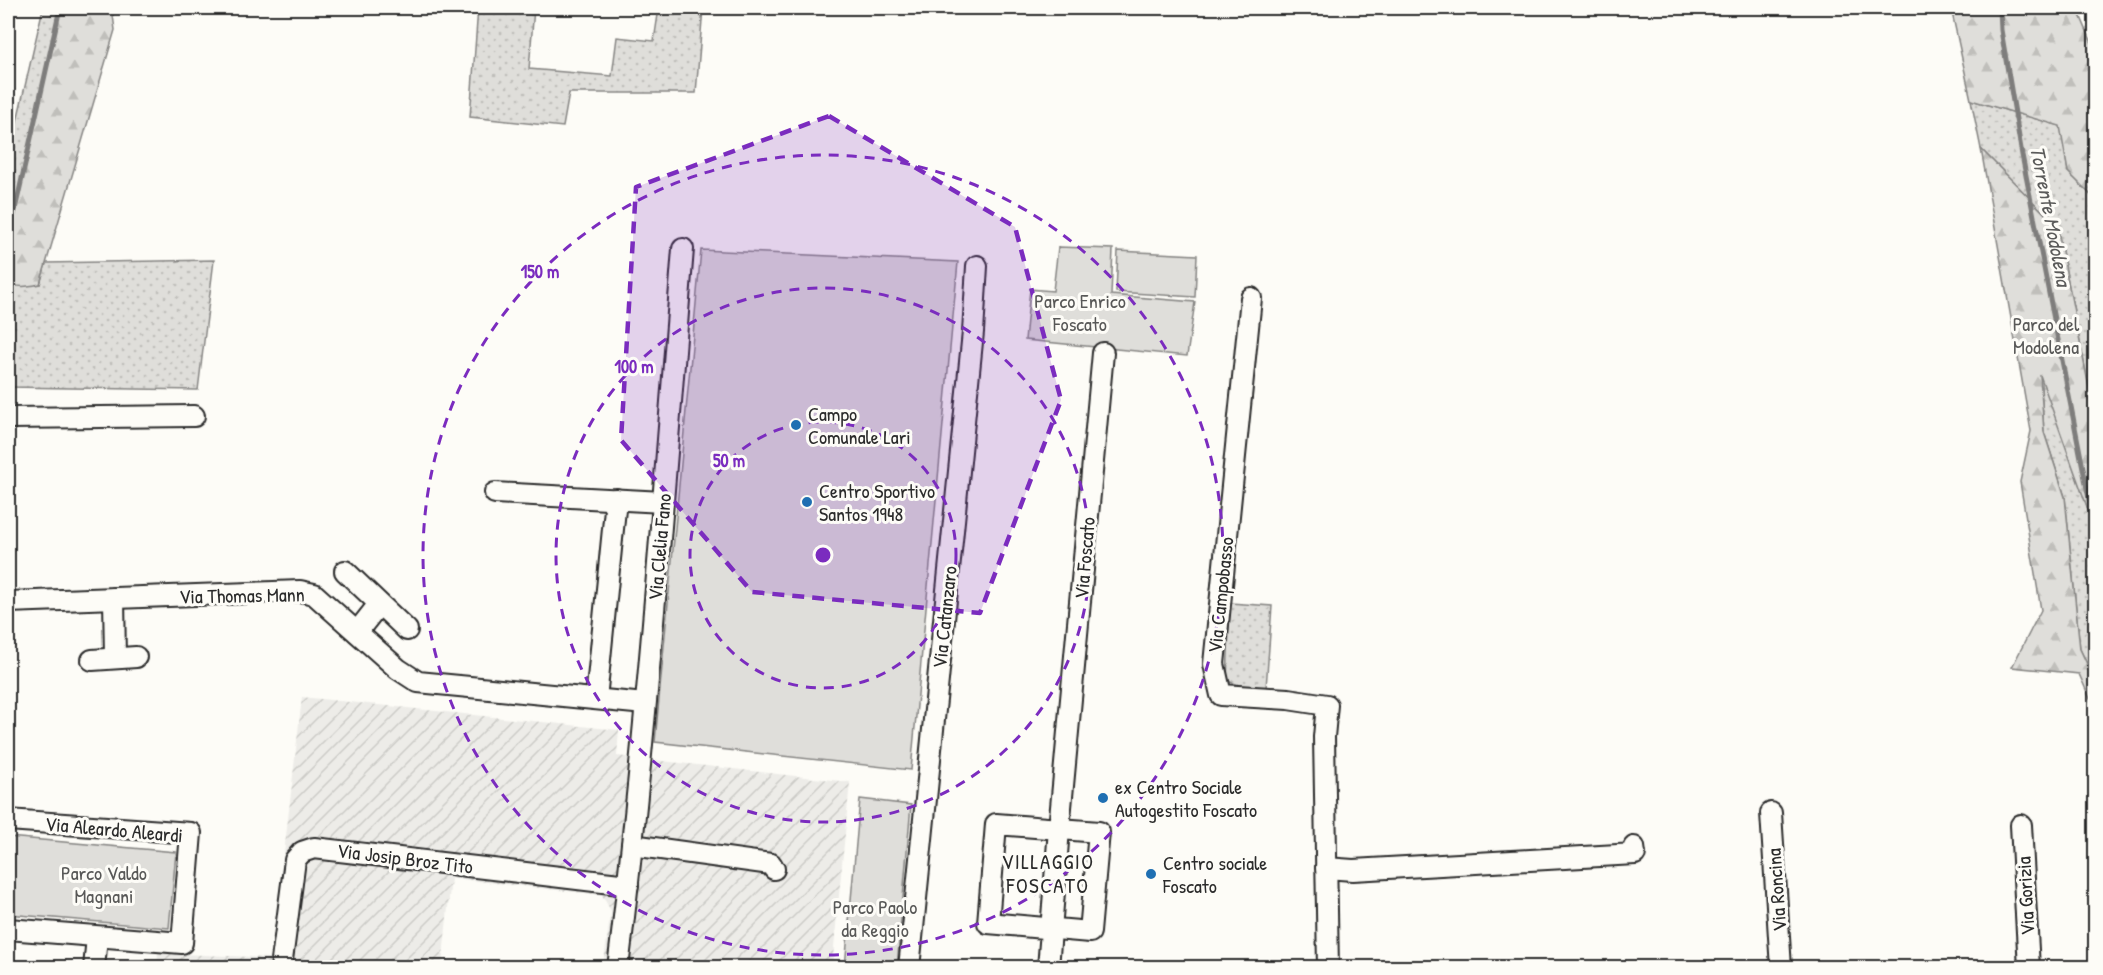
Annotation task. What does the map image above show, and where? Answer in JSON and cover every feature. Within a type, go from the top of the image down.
[{"type":"street","name":"Via Clelia Fano","points":[[618,968],[645,704],[683,249]]},
{"type":"street","name":"Via Catanzaro","points":[[909,968],[973,332],[977,266]]},
{"type":"street","name":"Via Campobasso","points":[[1251,298],[1214,664],[1221,695],[1288,699],[1327,705],[1324,737],[1328,968]]},
{"type":"street","name":"Via Foscato","points":[[1048,968],[1103,353]]},
{"type":"street","points":[[8,418],[194,416]]},
{"type":"street","points":[[495,493],[663,502]]},
{"type":"street","points":[[596,699],[616,499]]},
{"type":"street","points":[[345,571],[407,630]]},
{"type":"street","name":"Via Thomas Mann","points":[[8,602],[300,591],[315,594],[398,669],[418,682],[645,704]]},
{"type":"street","points":[[114,598],[115,658]]},
{"type":"street","points":[[357,632],[379,604]]},
{"type":"street","points":[[92,660],[136,657]]},
{"type":"street","name":"Via Roncina","points":[[1771,813],[1781,968]]},
{"type":"street","name":"Via Aleardo Aleardi","points":[[8,820],[191,833],[182,943],[8,929]]},
{"type":"street","points":[[996,824],[1099,832],[1090,932],[1052,928],[988,923],[996,824]]},
{"type":"street","name":"Via Gorizia","points":[[2021,825],[2029,968]]},
{"type":"street","points":[[632,845],[771,864],[774,869]]},
{"type":"street","points":[[1326,868],[1353,870],[1635,854],[1634,847]]},
{"type":"street","name":"Via Josip Broz Tito","points":[[281,968],[295,860],[302,852],[314,848],[628,885]]},
{"type":"street","points":[[94,968],[97,937]]},
{"type":"highlighted area","points":[[829,116],[1015,227],[1061,400],[980,613],[752,592],[621,440],[636,187]]},
{"type":"shaded area","points":[[302,697],[619,730],[617,756],[850,782],[832,967],[603,967],[611,911],[602,895],[451,878],[442,967],[157,968],[158,953],[272,958]]},
{"type":"green space","points":[[43,8],[60,8],[8,241],[8,160]]},
{"type":"green space","points":[[60,8],[112,8],[115,30],[40,284],[19,286],[8,282],[8,241]]},
{"type":"green space","points":[[478,8],[534,8],[529,69],[612,76],[617,37],[654,41],[659,8],[703,8],[696,93],[569,93],[563,127],[470,117]]},
{"type":"green space","points":[[1951,8],[2077,8],[2095,50],[2095,199],[2068,172],[2060,126],[1971,100]]},
{"type":"green space","points":[[1971,100],[2061,126],[2068,172],[2095,199],[2095,418],[2057,226],[1981,149]]},
{"type":"green space","name":"Parco del Modolena","points":[[1981,149],[2057,226],[2095,418],[2095,529],[2040,375],[2044,432],[2065,497],[2080,649],[2095,681],[2095,710],[2079,674],[2012,667],[2041,610],[2020,482],[2031,431]]},
{"type":"green space","name":"Parco Enrico Foscato","points":[[1058,247],[1113,249],[1111,295],[1195,302],[1187,356],[1025,340],[1030,289],[1053,291]]},
{"type":"green space","name":"Centro Sportivo Santos 1948","points":[[701,250],[958,262],[911,770],[655,742]]},
{"type":"green space","points":[[1118,251],[1197,255],[1195,297],[1116,292]]},
{"type":"green space","points":[[214,260],[198,390],[8,387],[8,282],[11,285],[40,284],[46,263]]},
{"type":"green space","points":[[2040,372],[2095,529],[2095,681],[2080,649],[2065,497],[2044,432]]},
{"type":"green space","points":[[1230,603],[1272,606],[1266,688],[1239,685],[1227,681]]},
{"type":"green space","name":"Parco Paolo da Reggio","points":[[860,799],[911,805],[897,967],[845,967]]},
{"type":"green space","name":"Parco Valdo Magnani","points":[[8,837],[176,852],[169,928],[8,914]]},
{"type":"waterway","points":[[8,241],[60,8]]},
{"type":"waterway","name":"Torrente Modolena","points":[[2000,8],[2001,30],[2022,155],[2096,535]]},
{"type":"place","name":"Campo Comunale Lari","points":[[796,425]]},
{"type":"place","name":"Centro Sportivo Santos 1948","points":[[807,502]]},
{"type":"place","name":"ex Centro Sociale Autogestito Foscato","points":[[1103,798]]},
{"type":"place","name":"Centro sociale Foscato","points":[[1151,874]]},
{"type":"district","name":"VILLAGGIO FOSCATO","points":[[1048,873]]}]
